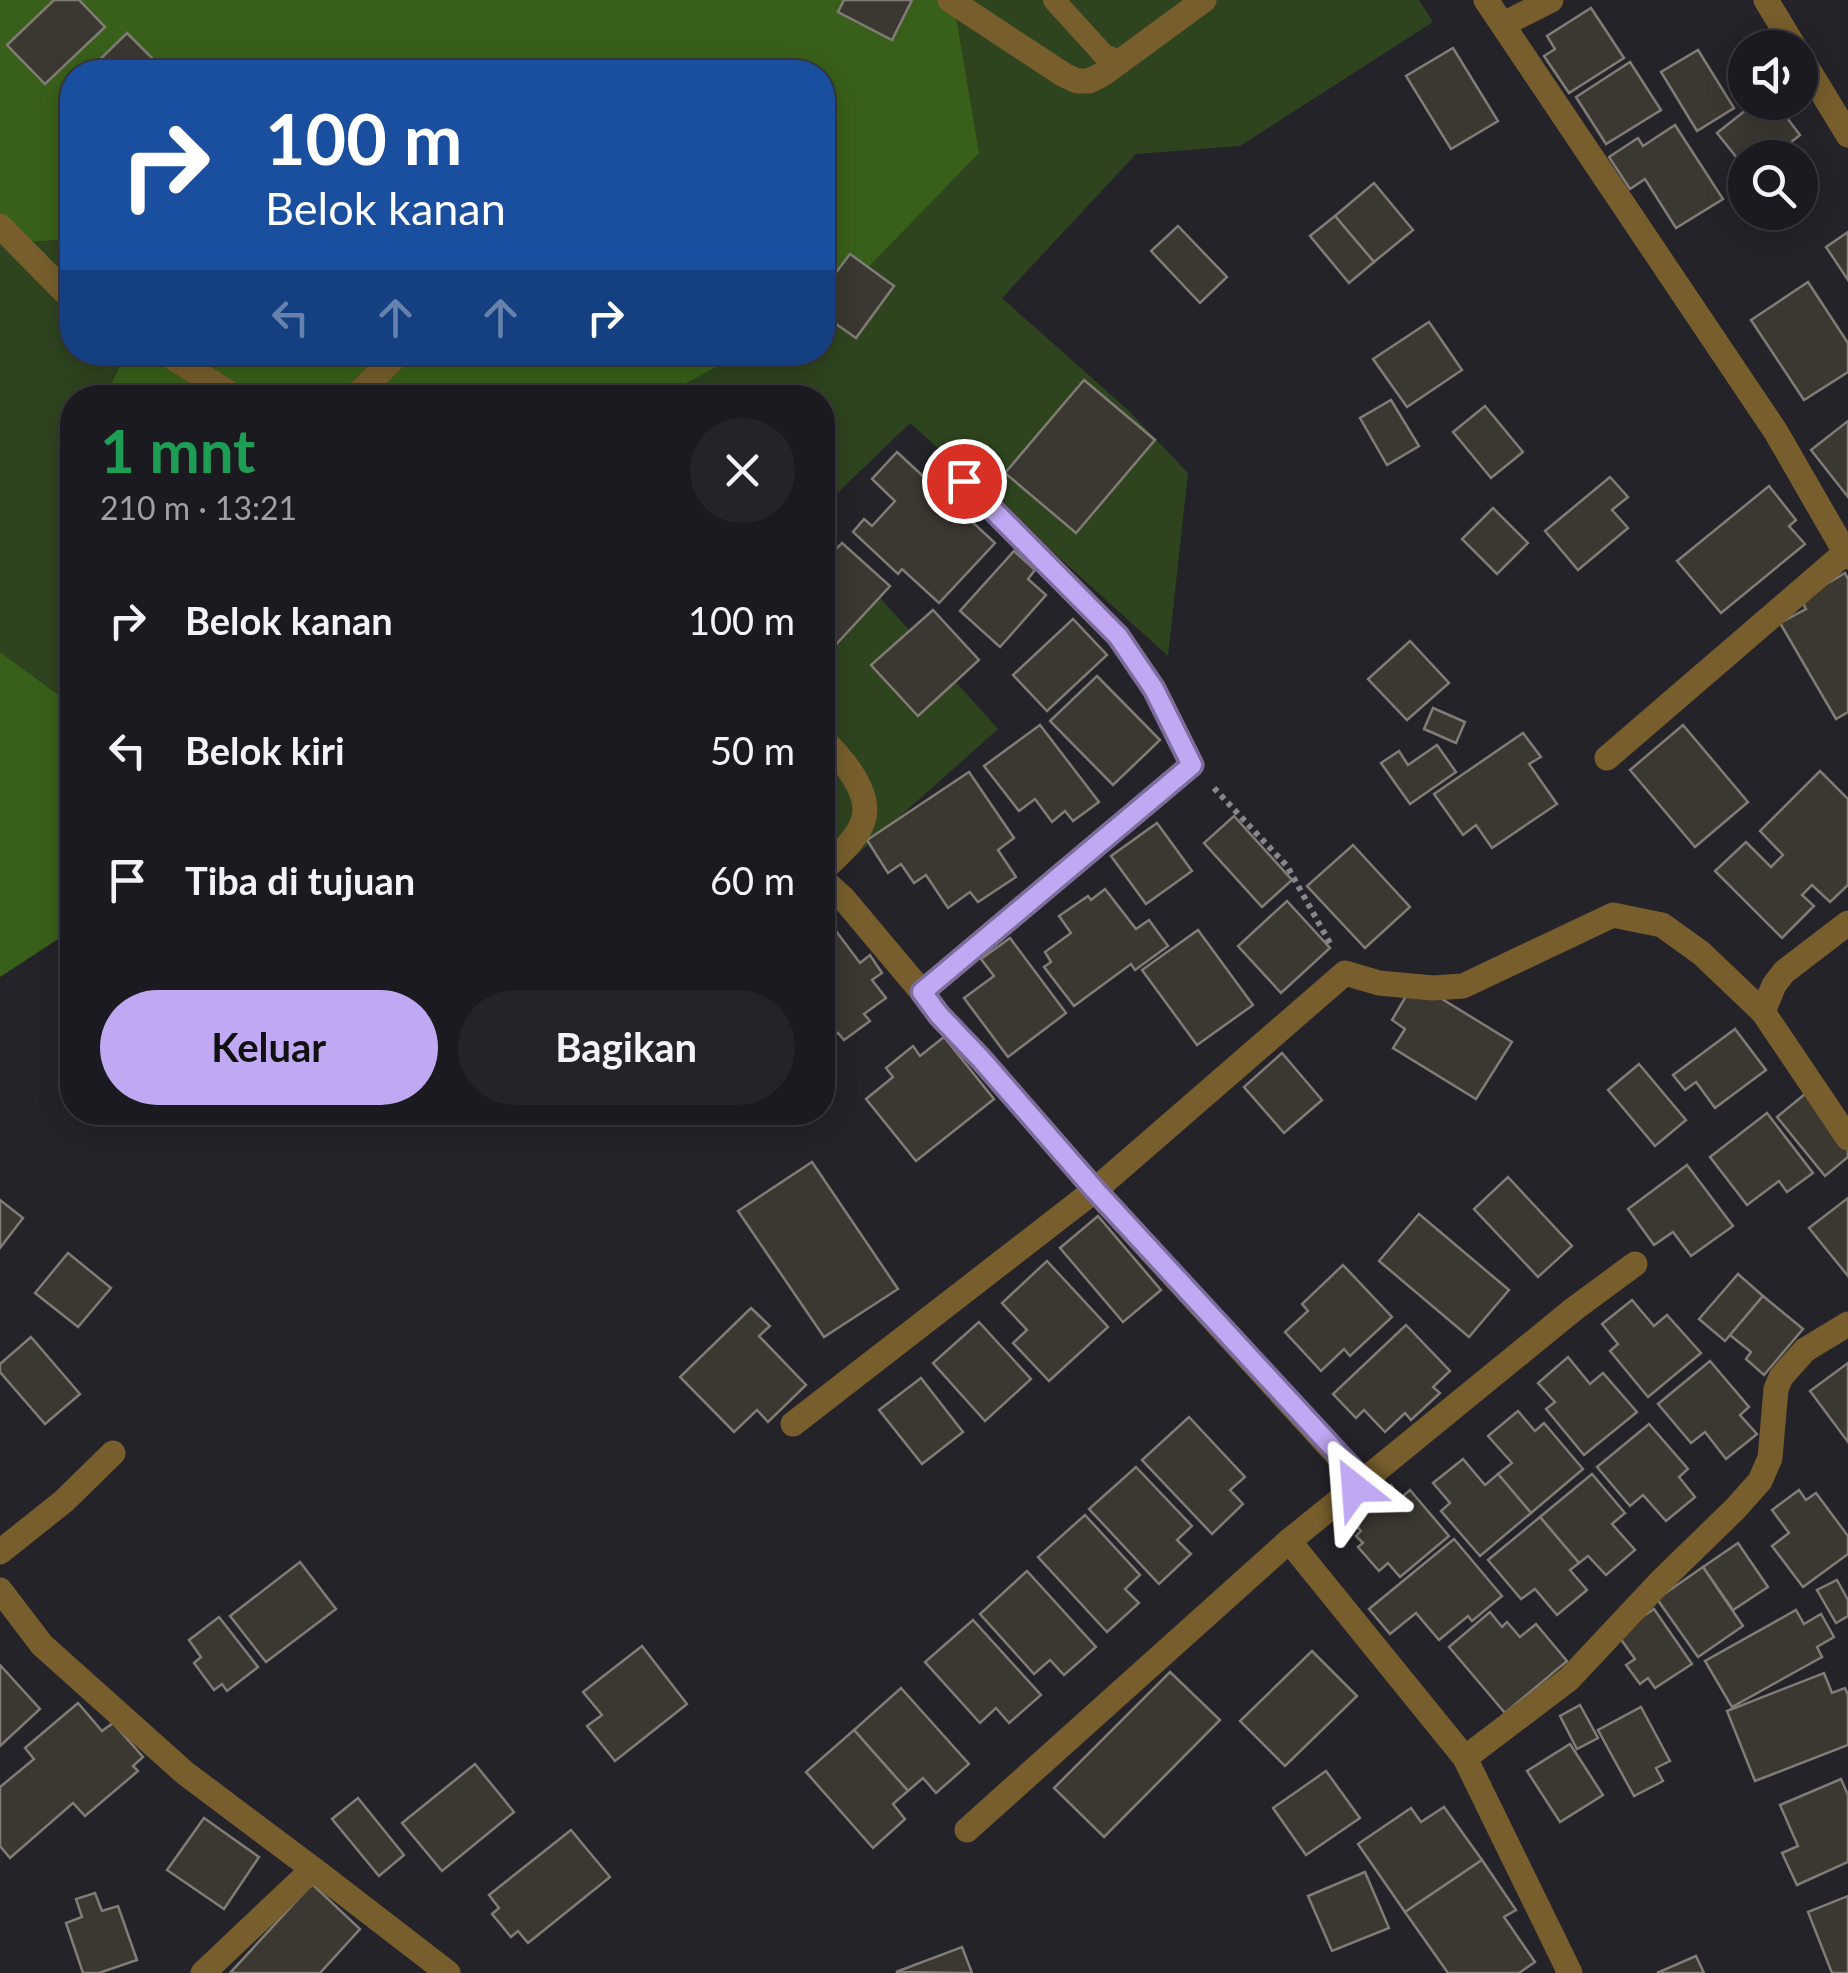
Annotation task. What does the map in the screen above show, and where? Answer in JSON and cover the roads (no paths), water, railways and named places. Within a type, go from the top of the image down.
[{"type":"street","points":[[950,0],[1077,81],[1089,81],[1103,74],[1204,0]]},
{"type":"street","points":[[1486,0],[1776,432],[1847,555],[1607,758]]},
{"type":"street","points":[[1504,24],[1551,0]]},
{"type":"street","points":[[1766,0],[1784,30]]},
{"type":"street","points":[[1818,86],[1848,135]]},
{"type":"street","points":[[0,226],[60,287]]},
{"type":"street","points":[[185,365],[217,385]]},
{"type":"street","points":[[367,385],[387,365]]},
{"type":"street","points":[[922,992],[1192,765],[1154,689],[1118,636],[964,481]]},
{"type":"street","points":[[835,750],[844,759],[866,802],[863,822],[835,858]]},
{"type":"street","points":[[835,891],[1095,1190],[1362,1482]]},
{"type":"street","points":[[794,1424],[1095,1190],[1345,973],[1379,983],[1433,988],[1463,986],[1613,915],[1662,925],[1701,953],[1764,1012],[1848,1138]]},
{"type":"street","points":[[1764,1012],[1774,985],[1784,972],[1848,923]]},
{"type":"street","points":[[968,1830],[1289,1542],[1574,1309],[1635,1264]]},
{"type":"street","points":[[1464,1758],[1569,1679],[1735,1509],[1760,1480],[1770,1458],[1776,1389],[1781,1377],[1804,1350],[1848,1324]]},
{"type":"street","points":[[0,1552],[64,1501],[113,1453]]},
{"type":"street","points":[[1289,1542],[1464,1758],[1570,1973]]},
{"type":"street","points":[[0,1590],[42,1645],[184,1773],[448,1973]]},
{"type":"street","points":[[203,1973],[313,1869]]},
{"type":"lane","points":[[1054,0],[1104,55],[1120,61]]}]
